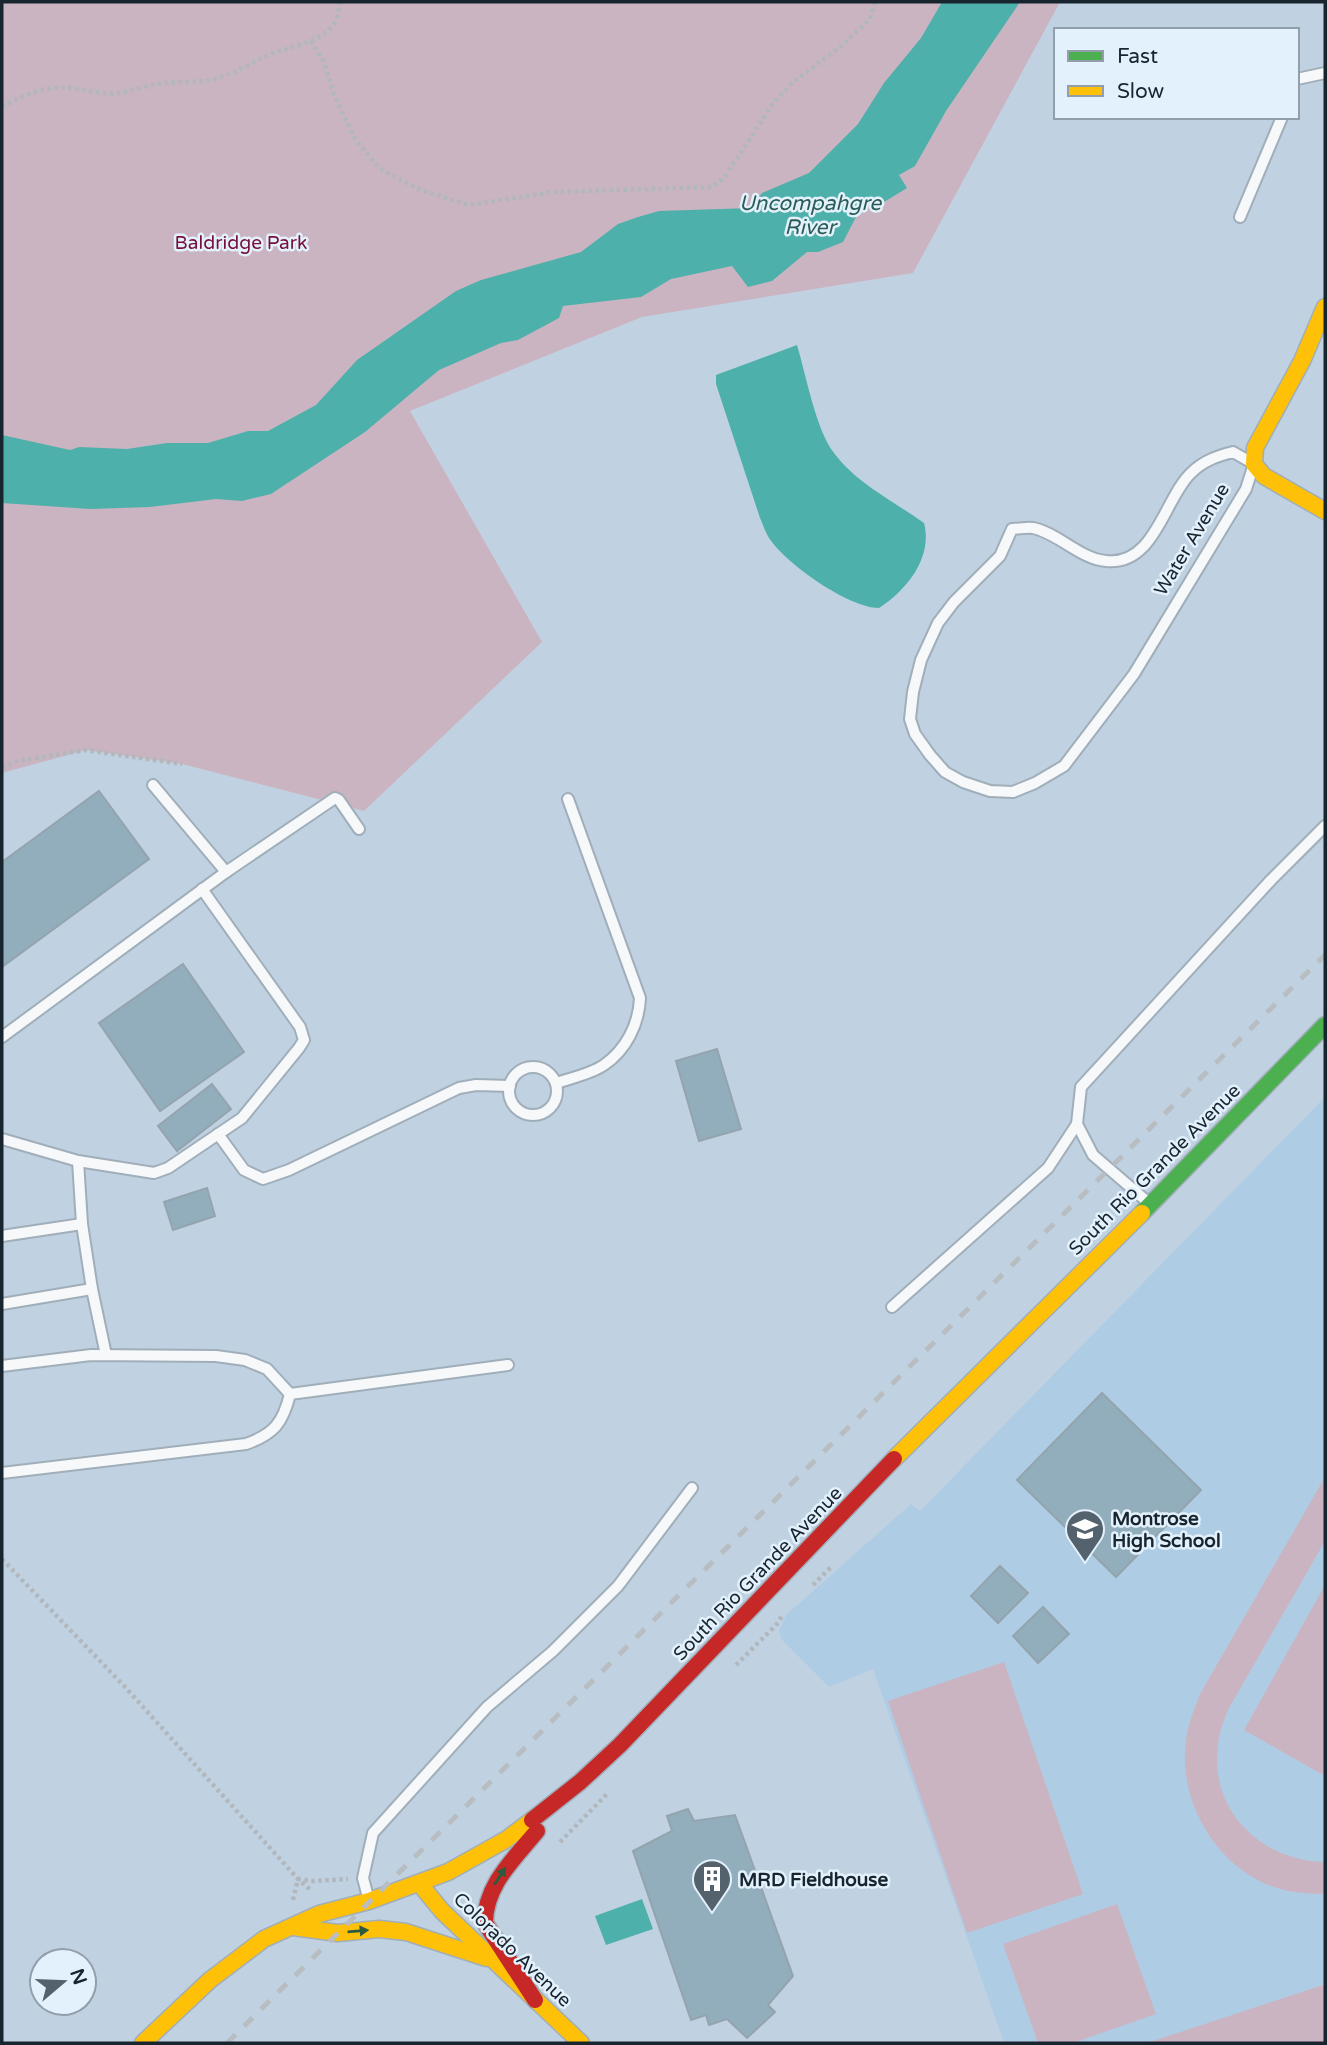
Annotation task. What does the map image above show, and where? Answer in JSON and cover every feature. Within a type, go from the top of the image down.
[{"type":"street","name":"Water Avenue","points":[[1254,464],[1255,448],[1302,361],[1325,307]]},
{"type":"street","points":[[1254,464],[1264,476],[1325,511]]},
{"type":"street","name":"South Rio Grande Avenue","points":[[143,2043],[210,1980],[264,1939],[334,1909],[369,1901],[460,1866],[507,1839],[580,1782],[727,1635],[910,1443],[1151,1204],[1325,1025]]},
{"type":"street","points":[[535,2000],[485,1923],[485,1908],[495,1882],[580,1782]]},
{"type":"street","name":"Colorado Avenue","points":[[419,1883],[442,1911],[581,2043]]},
{"type":"street","points":[[290,1927],[338,1933],[379,1929],[406,1932],[499,1963]]},
{"type":"lane","points":[[1299,79],[1325,73]]},
{"type":"lane","points":[[1240,217],[1281,119]]},
{"type":"lane","name":"Water Avenue","points":[[1233,452],[1254,464],[1246,489],[1135,674],[1063,766],[1035,783],[1013,792],[990,791],[963,782],[945,772],[915,734],[911,719],[913,692],[921,660],[938,624],[954,602],[1000,556],[1012,529],[1033,528],[1085,555],[1107,562],[1125,558],[1140,550],[1157,529],[1188,475],[1198,467],[1216,456],[1233,452]]},
{"type":"lane","points":[[153,785],[226,872]]},
{"type":"lane","points":[[2,1037],[226,872],[335,798],[359,829]]},
{"type":"lane","points":[[556,1083],[603,1066],[622,1049],[640,1018],[640,998],[569,799]]},
{"type":"lane","points":[[891,1307],[1048,1168],[1077,1124],[1081,1087],[1263,889],[1325,826]]},
{"type":"lane","points":[[2,1139],[78,1161],[154,1174],[242,1118],[304,1040],[300,1027],[202,890]]},
{"type":"lane","points":[[532,1068],[547,1071],[556,1083],[557,1091],[552,1107],[538,1115],[522,1113],[511,1101],[510,1086],[518,1073],[532,1068]]},
{"type":"lane","points":[[218,1134],[244,1170],[263,1179],[289,1170],[459,1088],[476,1085],[510,1086]]},
{"type":"lane","points":[[1077,1124],[1093,1155],[1151,1204]]},
{"type":"lane","points":[[78,1161],[82,1224],[106,1355]]},
{"type":"lane","points":[[2,1236],[82,1224]]},
{"type":"lane","points":[[2,1304],[92,1289]]},
{"type":"lane","points":[[2,1366],[91,1355],[216,1356],[245,1360],[267,1369],[290,1394]]},
{"type":"lane","points":[[290,1394],[508,1365]]},
{"type":"lane","points":[[2,1473],[246,1444],[264,1437],[278,1424],[286,1411],[290,1394]]},
{"type":"lane","points":[[369,1901],[363,1878],[373,1833],[487,1707],[553,1651],[618,1586],[692,1488]]},
{"type":"path","points":[[2,107],[38,91],[54,88],[112,93],[155,84],[209,80],[249,66],[269,54],[311,41],[330,29],[336,20],[339,2]]},
{"type":"path","points":[[311,41],[324,62],[334,94],[355,139],[379,168],[418,188],[468,205],[554,192],[712,187],[724,178],[772,105],[785,90],[870,19],[875,2]]},
{"type":"path","points":[[2,768],[17,761],[86,750],[182,764]]},
{"type":"path","points":[[2,1559],[125,1687],[298,1879],[334,1909]]},
{"type":"shaded area","name":"Montrose High School","points":[[1325,1097],[1325,2043],[1004,2043],[873,1669],[829,1687],[782,1640],[779,1631],[786,1615],[911,1504],[920,1511]]},
{"type":"green space","name":"Baldridge Park","points":[[2,2],[1060,2],[913,273],[642,317],[410,411],[542,642],[364,811],[182,764],[86,750],[2,773]]},
{"type":"green space","points":[[1325,1477],[1325,1541],[1229,1708],[1219,1735],[1217,1769],[1222,1791],[1231,1811],[1244,1828],[1280,1853],[1325,1862],[1325,1894],[1288,1891],[1264,1883],[1243,1871],[1224,1854],[1197,1813],[1185,1765],[1187,1734],[1200,1694]]},
{"type":"green space","points":[[1325,1585],[1325,1776],[1244,1730]]},
{"type":"green space","points":[[1004,1662],[1083,1894],[967,1933],[888,1701]]},
{"type":"green space","points":[[1117,1904],[1156,2014],[1073,2043],[1038,2043],[1003,1944]]},
{"type":"green space","points":[[1323,1985],[1325,2043],[1147,2043]]},
{"type":"water","name":"Uncompahgre River","points":[[942,2],[1020,2],[946,111],[915,166],[899,175],[907,188],[871,210],[869,201],[849,215],[856,217],[843,242],[818,252],[807,252],[772,281],[748,287],[732,266],[671,279],[641,297],[563,306],[559,318],[518,340],[501,343],[439,370],[365,432],[271,494],[242,501],[216,499],[150,507],[90,509],[2,503],[2,435],[70,450],[79,447],[127,449],[167,443],[208,443],[248,431],[268,431],[316,405],[357,360],[456,291],[481,280],[581,252],[618,224],[659,211],[751,208],[762,193],[809,173],[858,124],[884,83],[921,38]]},
{"type":"water","points":[[797,345],[817,417],[834,453],[864,483],[924,523],[925,548],[915,572],[899,592],[879,608],[852,601],[819,583],[789,560],[769,538],[716,384],[716,375]]},
{"type":"water","points":[[642,1899],[653,1929],[606,1945],[595,1916]]},
{"type":"building","points":[[99,791],[149,859],[2,967],[2,862]]},
{"type":"building","points":[[183,964],[244,1052],[160,1111],[99,1023]]},
{"type":"building","points":[[717,1049],[741,1129],[699,1141],[676,1061]]},
{"type":"building","points":[[212,1084],[231,1109],[177,1151],[158,1126]]},
{"type":"building","points":[[207,1188],[215,1216],[173,1230],[164,1202]]},
{"type":"building","points":[[1102,1393],[1201,1490],[1116,1577],[1017,1480]]},
{"type":"building","points":[[1000,1566],[1028,1593],[998,1623],[971,1596]]},
{"type":"building","points":[[1043,1607],[1069,1634],[1038,1663],[1013,1636]]},
{"type":"building","name":"MRD Fieldhouse","points":[[688,1809],[694,1821],[735,1815],[793,1976],[768,2005],[775,2012],[747,2038],[727,2019],[709,2025],[706,2015],[691,2020],[633,1851],[672,1831],[667,1816]]},
{"type":"railway","points":[[227,2043],[1325,955]]},
{"type":"traffic: fast","points":[[1142,1213],[1325,1025]]},
{"type":"traffic: slow","points":[[1325,307],[1302,361],[1255,448],[1254,464],[1264,476],[1325,511]]},
{"type":"traffic: slow","points":[[894,1459],[1142,1213]]},
{"type":"traffic: slow","points":[[143,2043],[210,1980],[264,1939],[319,1914],[369,1901],[448,1872],[507,1839],[532,1820]]},
{"type":"traffic: slow","points":[[419,1883],[442,1911],[581,2043]]},
{"type":"traffic: slow","points":[[293,1927],[338,1933],[379,1929],[406,1932],[486,1958]]},
{"type":"traffic: jam","points":[[532,1820],[580,1782],[620,1745],[894,1459]]},
{"type":"traffic: jam","points":[[535,2000],[485,1923],[486,1909],[495,1885],[510,1862],[537,1831]]},
{"type":"place","name":"Montrose High School","points":[[1085,1563]]},
{"type":"place","name":"MRD Fieldhouse","points":[[712,1913]]}]
